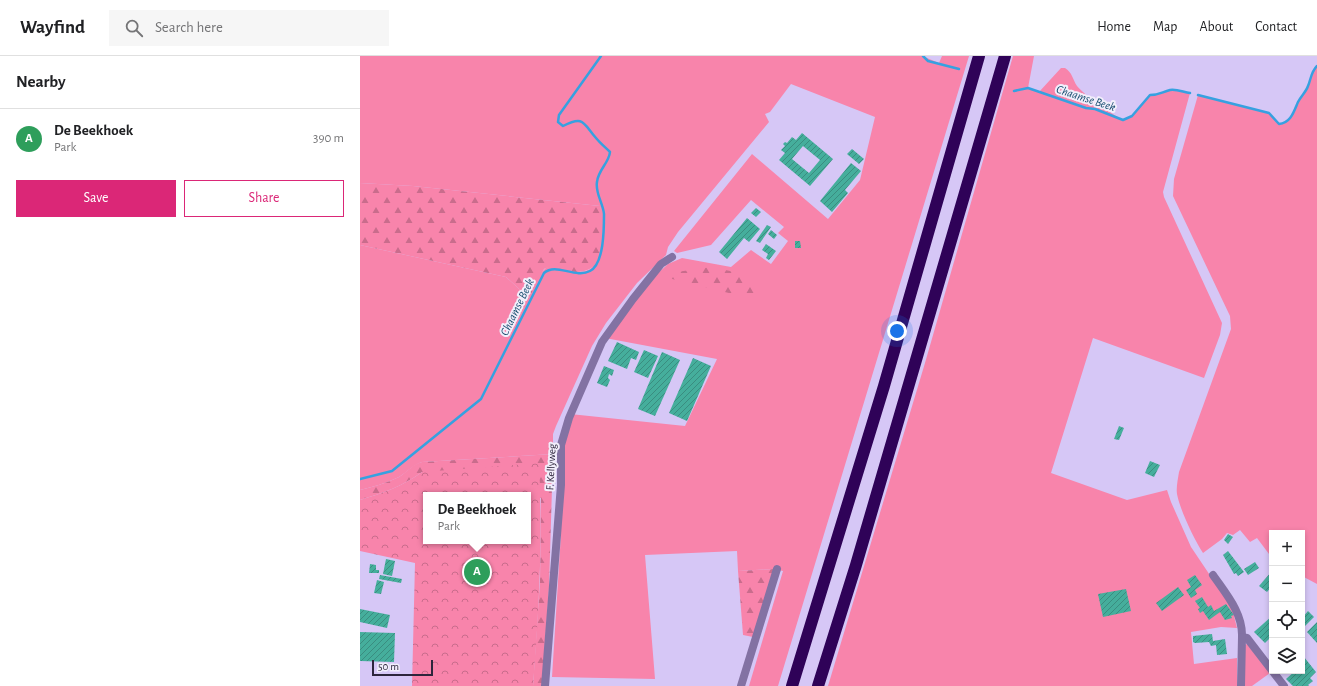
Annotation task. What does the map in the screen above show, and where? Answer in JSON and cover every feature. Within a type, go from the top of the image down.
[{"type":"highway","points":[[792,686],[884,386],[979,56]]},
{"type":"highway","points":[[818,686],[860,550],[1004,56]]},
{"type":"street","name":"F. Kellyweg","points":[[545,686],[561,485],[561,445],[569,418],[602,342],[633,299],[661,264],[672,257]]},
{"type":"street","points":[[741,686],[777,569]]},
{"type":"street","points":[[1213,575],[1237,611],[1243,628],[1241,686]]},
{"type":"street","points":[[1242,637],[1247,638],[1284,686]]},
{"type":"green space","points":[[360,56],[922,56],[939,63],[942,56],[969,56],[778,686],[749,686],[783,571],[774,569],[738,571],[737,551],[645,555],[655,679],[552,677],[561,534],[561,442],[570,414],[685,426],[717,359],[605,338],[656,275],[668,264],[682,258],[731,267],[751,250],[771,264],[788,241],[778,233],[784,227],[751,200],[711,245],[677,253],[674,251],[752,154],[828,219],[860,180],[875,117],[791,84],[770,112],[765,114],[769,122],[678,232],[668,247],[666,255],[637,283],[606,323],[592,346],[556,426],[553,434],[553,454],[422,462],[399,477],[380,485],[360,490],[360,245],[506,277],[529,298],[540,276],[548,267],[558,267],[576,272],[586,271],[594,266],[601,248],[602,225],[600,206],[413,186],[360,183]]},
{"type":"green space","points":[[1013,56],[1034,56],[1028,88],[1039,92],[1061,68],[1065,68],[1081,90],[1123,120],[1132,116],[1150,95],[1170,90],[1190,93],[1163,192],[1222,323],[1220,335],[1204,378],[1093,338],[1051,473],[1127,500],[1167,490],[1191,547],[1232,608],[1237,628],[1221,627],[1191,632],[1194,664],[1237,658],[1237,686],[828,686],[925,363]]},
{"type":"green space","points":[[1317,66],[1317,584],[1305,578],[1305,530],[1269,530],[1269,554],[1257,538],[1250,542],[1240,530],[1233,535],[1227,533],[1222,539],[1203,553],[1181,508],[1177,491],[1179,472],[1231,329],[1230,316],[1173,196],[1174,179],[1198,95],[1269,113],[1279,124],[1283,123],[1292,116],[1299,100],[1307,88]]},
{"type":"green space","points":[[360,183],[413,186],[600,206],[603,227],[602,245],[598,260],[592,268],[580,272],[553,267],[544,269],[529,298],[506,277],[360,245]]},
{"type":"green space","points":[[711,267],[754,276],[763,297],[745,297],[656,275]]},
{"type":"green space","points":[[553,454],[549,588],[542,686],[533,686],[540,581],[541,498],[531,496],[531,492],[514,492],[422,472],[392,489],[360,500],[360,490],[380,485],[399,477],[413,466],[422,462]]},
{"type":"green space","points":[[539,463],[541,519],[540,575],[533,686],[412,686],[415,563],[360,551],[360,500],[377,495],[408,481],[422,472]]},
{"type":"green space","points":[[774,569],[753,637],[743,635],[738,571]]},
{"type":"green space","points":[[1247,644],[1269,672],[1269,674],[1252,686],[1244,686],[1245,645]]},
{"type":"building","points":[[802,133],[833,159],[810,186],[779,160],[785,153],[781,150],[785,146],[783,144],[785,142],[787,143],[792,137],[796,140]],"holes":[[[803,146],[820,160],[809,173],[792,159]]]},
{"type":"building","points":[[852,149],[864,159],[859,164],[847,154]]},
{"type":"building","points":[[851,163],[861,171],[845,190],[848,193],[832,212],[820,201]]},
{"type":"building","points":[[756,208],[761,212],[756,217],[751,213]]},
{"type":"building","points":[[747,218],[760,229],[749,242],[744,238],[727,259],[719,252]]},
{"type":"building","points":[[767,225],[771,227],[760,243],[756,241]]},
{"type":"building","points":[[771,230],[777,235],[774,239],[768,234]]},
{"type":"building","points":[[795,241],[800,241],[801,248],[795,248]]},
{"type":"building","points":[[766,244],[776,251],[769,260],[766,258],[768,254],[762,250]]},
{"type":"building","points":[[617,342],[639,352],[636,360],[631,358],[627,369],[608,361]]},
{"type":"building","points":[[644,350],[658,356],[648,378],[634,372]]},
{"type":"building","points":[[662,352],[680,360],[655,416],[638,409]]},
{"type":"building","points":[[693,358],[711,366],[687,421],[669,413]]},
{"type":"building","points":[[604,366],[614,370],[612,376],[609,374],[608,378],[610,380],[607,387],[597,383]]},
{"type":"building","points":[[1119,426],[1124,428],[1119,440],[1114,439]]},
{"type":"building","points":[[1150,461],[1160,465],[1154,477],[1145,473]]},
{"type":"building","points":[[1228,534],[1233,537],[1228,544],[1224,540]]},
{"type":"building","points":[[1228,551],[1244,572],[1238,576],[1236,573],[1234,574],[1223,555]]},
{"type":"building","points":[[386,559],[395,561],[392,576],[383,574]]},
{"type":"building","points":[[1255,562],[1259,568],[1248,575],[1244,569]]},
{"type":"building","points":[[370,564],[376,565],[376,570],[379,570],[379,573],[369,573]]},
{"type":"building","points":[[1269,574],[1269,590],[1267,592],[1259,586]]},
{"type":"building","points":[[380,575],[402,579],[401,583],[379,579]]},
{"type":"building","points":[[1195,575],[1202,585],[1195,590],[1197,594],[1191,598],[1186,590],[1191,587],[1187,580]]},
{"type":"building","points":[[377,580],[384,582],[381,594],[374,593]]},
{"type":"building","points":[[1178,587],[1184,595],[1162,611],[1156,603]]},
{"type":"building","points":[[1126,589],[1131,611],[1103,617],[1098,594]]},
{"type":"building","points":[[1202,597],[1208,607],[1211,605],[1214,611],[1226,604],[1234,615],[1231,616],[1232,618],[1225,620],[1220,612],[1209,620],[1203,611],[1200,613],[1198,609],[1200,608],[1195,601]]},
{"type":"building","points":[[360,609],[390,615],[387,628],[360,622]]},
{"type":"building","points":[[1308,611],[1314,617],[1305,626],[1305,614]]},
{"type":"building","points":[[1269,619],[1269,639],[1265,643],[1254,632]]},
{"type":"building","points":[[1317,622],[1317,643],[1307,632]]},
{"type":"building","points":[[360,632],[395,633],[394,662],[360,661]]},
{"type":"building","points":[[1212,634],[1213,641],[1225,639],[1227,654],[1217,655],[1216,645],[1211,646],[1209,642],[1193,642],[1193,636]]},
{"type":"building","points":[[1305,658],[1316,672],[1310,678],[1313,681],[1308,685],[1309,686],[1293,686],[1286,679],[1292,674],[1305,674]]},
{"type":"waterway","name":"Chaamse Beek","points":[[360,479],[392,471],[481,399],[544,273],[554,269],[584,273],[595,267],[601,254],[604,228],[604,214],[597,190],[597,182],[599,174],[608,160],[610,152],[599,142],[582,122],[575,121],[563,126],[558,122],[559,115],[601,56]]},
{"type":"waterway","name":"Chaamse Beek","points":[[923,56],[928,61],[959,69]]},
{"type":"waterway","name":"Chaamse Beek","points":[[1198,95],[1269,113],[1279,124],[1283,123],[1292,116],[1299,100],[1307,88],[1312,73],[1317,66]]},
{"type":"waterway","name":"Chaamse Beek","points":[[1014,91],[1028,88],[1086,108],[1095,109],[1123,120],[1132,116],[1150,95],[1170,90],[1190,93]]},
{"type":"place","name":"De Beekhoek","points":[[477,572]]}]
